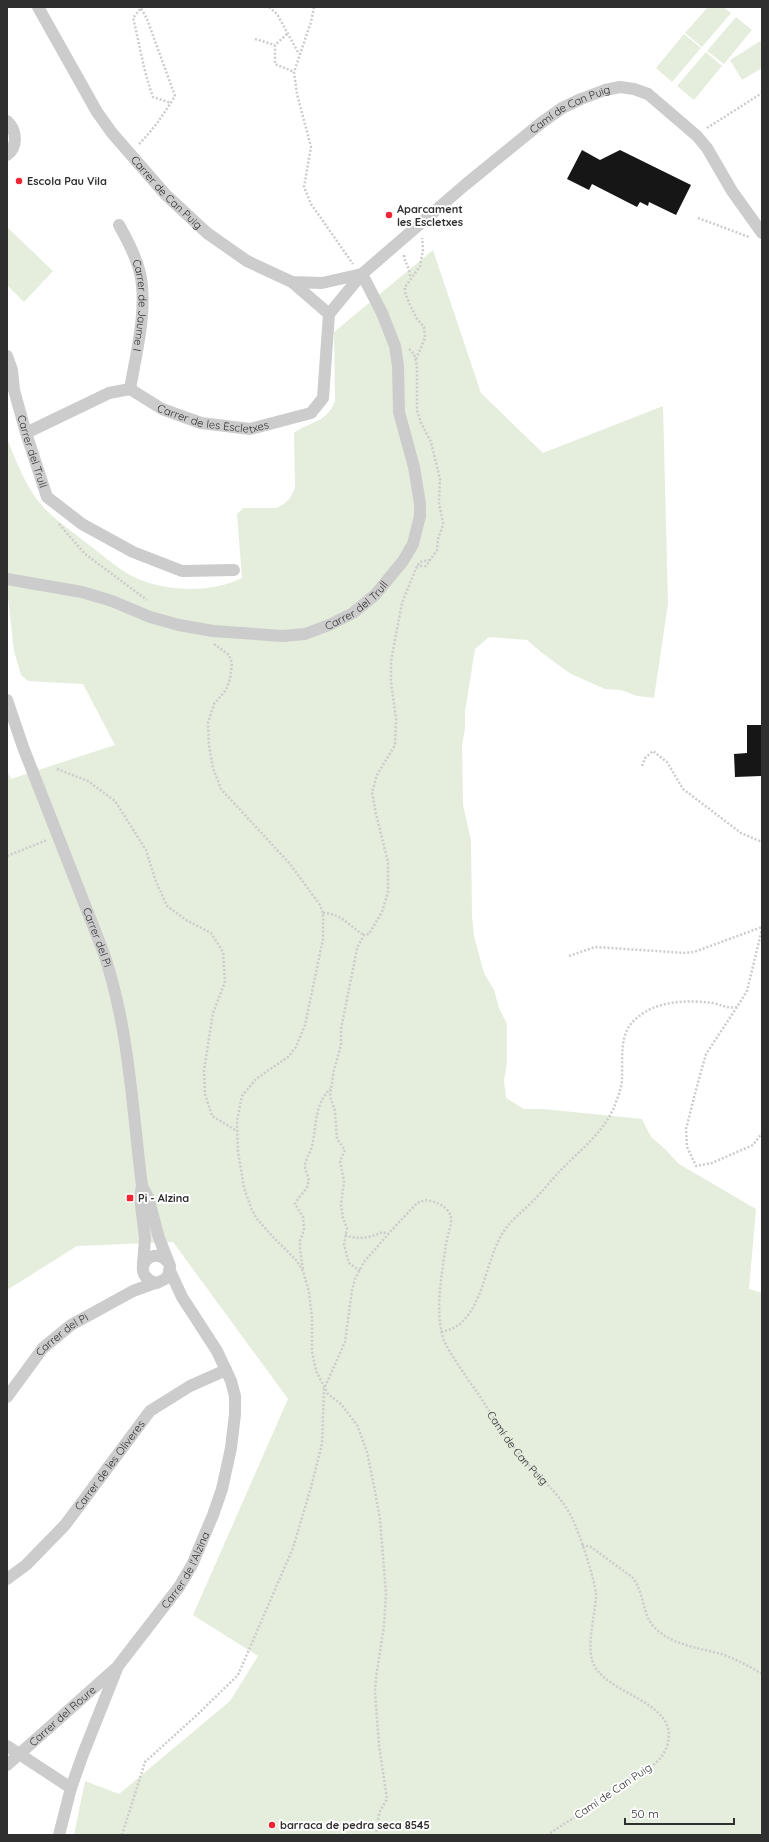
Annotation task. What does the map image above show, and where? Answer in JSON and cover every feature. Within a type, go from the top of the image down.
[{"type":"street","name":"Carrer de Can Puig","points":[[38,7],[97,112],[112,133],[166,195],[207,233],[247,261],[292,282],[334,282],[362,274]]},
{"type":"street","name":"Camí de Can Puig","points":[[362,274],[501,154],[541,123],[562,108],[592,94],[620,87],[634,89],[648,94],[697,136],[707,148],[758,237]]},
{"type":"street","points":[[7,121],[14,131],[15,139],[14,146],[7,155]]},
{"type":"street","name":"Carrer de Jaume I","points":[[119,225],[132,247],[140,274],[142,310],[130,389]]},
{"type":"street","points":[[292,282],[328,314],[362,274]]},
{"type":"street","name":"Carrer del Trull","points":[[7,579],[82,592],[112,601],[150,617],[200,629],[283,636],[305,634],[329,625],[353,613],[375,595],[403,561],[413,544],[420,516],[420,504],[414,466],[399,412],[397,355],[382,312],[362,274]]},
{"type":"street","name":"Carrer de les Escletxes","points":[[130,389],[162,409],[201,423],[250,429],[311,413],[323,398],[328,314]]},
{"type":"street","name":"Carrer del Trull","points":[[7,356],[12,370],[11,391],[47,497],[82,524],[133,552],[182,571],[234,570]]},
{"type":"street","points":[[26,433],[109,393],[130,389]]},
{"type":"street","name":"Carrer del Pi","points":[[7,700],[23,747],[103,951],[120,1008],[128,1062],[142,1186],[140,1197],[145,1238],[143,1266],[133,1291]]},
{"type":"street","name":"Carrer del Pi","points":[[142,1186],[148,1197],[159,1238],[169,1267]]},
{"type":"street","points":[[157,1255],[165,1259],[169,1267],[166,1279],[156,1283],[145,1277],[143,1266],[149,1258],[157,1255]]},
{"type":"street","name":"Carrer de l'Alzina","points":[[169,1267],[182,1298]]},
{"type":"street","name":"Carrer del Pi","points":[[7,1397],[43,1348],[71,1325],[133,1291],[156,1283]]},
{"type":"street","name":"Carrer de l'Alzina","points":[[60,1835],[71,1788],[118,1666],[179,1587],[204,1541],[222,1489],[235,1414],[235,1396],[226,1370],[211,1341],[182,1298],[172,1288],[156,1283]]},
{"type":"street","name":"Carrer de les Oliveres","points":[[7,1579],[26,1565],[65,1525],[150,1411],[190,1386],[226,1370]]},
{"type":"street","name":"Carrer del Roure","points":[[7,1765],[18,1753],[118,1666]]},
{"type":"street","points":[[7,1746],[71,1788]]},
{"type":"path","points":[[269,7],[277,14],[299,54]]},
{"type":"path","points":[[314,7],[311,22],[294,72],[297,94],[310,147],[304,187],[311,204],[362,274]]},
{"type":"path","points":[[129,153],[148,136],[171,103],[175,96],[147,19],[141,8],[133,18],[139,40],[144,73],[152,97],[171,103]]},
{"type":"path","points":[[287,34],[275,45],[275,64],[294,72]]},
{"type":"path","points":[[255,39],[275,45]]},
{"type":"path","points":[[697,136],[762,93]]},
{"type":"path","points":[[698,218],[758,237]]},
{"type":"path","points":[[360,1271],[349,1263],[344,1245],[348,1228],[343,1218],[342,1205],[344,1181],[340,1161],[345,1150],[337,1139],[335,1111],[330,1096],[330,1088],[341,1045],[342,1029],[357,948],[364,935],[369,934],[376,923],[382,912],[388,894],[388,862],[372,795],[377,775],[395,745],[396,719],[391,682],[391,661],[402,603],[416,566],[426,566],[437,550],[443,523],[439,503],[439,474],[431,442],[422,425],[418,411],[416,359],[425,338],[424,327],[417,319],[405,292],[405,287],[420,266],[423,255],[422,231],[418,225]]},
{"type":"path","points":[[399,242],[404,260],[411,270],[410,278]]},
{"type":"path","points":[[58,520],[60,527],[85,554],[150,603]]},
{"type":"path","points":[[200,629],[217,648],[229,655],[232,663],[230,679],[226,690],[214,704],[208,723],[209,746],[213,768],[221,789],[290,864],[320,905],[323,913],[323,939],[321,952],[305,1025],[299,1039],[288,1057],[256,1079],[246,1088],[239,1108],[237,1131],[238,1152],[246,1198],[257,1218],[297,1261],[303,1271]]},
{"type":"path","points":[[642,766],[645,758],[653,752],[667,762],[683,789],[740,833],[762,842]]},
{"type":"path","points":[[57,769],[88,781],[115,801],[146,850],[154,879],[167,906],[186,920],[211,933],[223,952],[225,982],[213,1013],[204,1070],[205,1094],[212,1116],[237,1131]]},
{"type":"path","points":[[7,856],[58,835]]},
{"type":"path","points":[[323,913],[334,914],[340,917],[364,935]]},
{"type":"path","points":[[569,956],[595,947],[686,953],[694,952],[762,928]]},
{"type":"path","points":[[762,928],[747,991],[706,1054],[686,1129],[687,1147],[696,1166],[712,1163],[753,1145],[762,1133]]},
{"type":"path","points":[[441,1332],[454,1328],[462,1322],[470,1312],[480,1290],[493,1252],[510,1222],[539,1195],[586,1145],[606,1121],[615,1105],[621,1089],[622,1052],[626,1034],[637,1017],[649,1010],[672,1003],[707,1003],[737,1007]]},
{"type":"path","points":[[330,1088],[322,1098],[315,1120],[316,1132],[305,1166],[308,1176],[308,1185],[298,1197],[295,1204],[303,1217],[304,1230],[300,1241],[300,1250],[303,1271],[309,1292],[312,1317],[312,1351],[316,1371],[324,1389],[347,1411],[362,1436],[367,1452],[380,1519],[386,1594],[384,1626],[375,1692],[379,1745],[387,1799],[378,1818],[376,1835]]},
{"type":"path","name":"Camí de Can Puig","points":[[324,1389],[345,1342],[352,1290],[364,1262],[417,1203],[425,1200],[440,1204],[447,1210],[451,1218],[446,1242],[439,1314],[441,1332],[448,1349],[501,1429],[525,1460],[556,1492],[572,1518],[596,1592],[592,1636],[592,1660],[596,1668],[610,1682],[659,1712],[665,1720],[669,1730],[668,1743],[664,1754],[648,1769],[615,1788],[588,1809],[548,1835]]},
{"type":"path","points":[[345,1236],[362,1238],[382,1232],[388,1234]]},
{"type":"path","points":[[122,1835],[144,1762],[198,1714],[238,1675],[293,1548],[322,1444],[324,1389]]},
{"type":"path","points":[[582,1545],[591,1547],[632,1577],[637,1583],[648,1619],[665,1637],[736,1660],[762,1674]]},
{"type":"green space","points":[[708,7],[723,7],[731,13],[702,47],[685,33]]},
{"type":"green space","points":[[736,17],[752,30],[724,64],[707,51]]},
{"type":"green space","points":[[684,34],[701,48],[672,82],[656,68]]},
{"type":"green space","points":[[762,40],[762,68],[742,80],[730,60]]},
{"type":"green space","points":[[706,52],[722,66],[694,100],[677,86]]},
{"type":"green space","points":[[7,227],[53,271],[24,302],[7,285]]},
{"type":"green space","points":[[433,250],[481,393],[543,453],[663,406],[668,604],[654,698],[637,696],[621,690],[605,689],[571,674],[527,640],[489,637],[475,649],[465,712],[465,728],[462,746],[463,805],[471,840],[472,916],[474,936],[484,973],[494,990],[499,1008],[507,1024],[507,1063],[504,1080],[506,1098],[524,1109],[543,1109],[642,1119],[651,1137],[679,1164],[756,1209],[749,1289],[762,1293],[762,1835],[74,1835],[85,1781],[119,1794],[230,1701],[258,1656],[193,1615],[288,1399],[173,1242],[77,1246],[7,1290],[7,771],[11,779],[115,745],[83,684],[28,681],[21,675],[14,651],[7,589],[7,439],[27,484],[44,508],[62,524],[130,575],[156,585],[186,589],[216,587],[242,578],[237,514],[243,508],[276,508],[284,504],[290,498],[295,488],[294,433],[323,418],[332,408],[335,401],[334,332]]},
{"type":"building","points":[[582,150],[600,160],[620,150],[691,185],[676,215],[649,202],[648,206],[640,202],[637,207],[592,184],[589,190],[567,179]]},
{"type":"building","points":[[747,725],[762,725],[761,776],[735,777],[734,754],[747,753]]},
{"type":"place","name":"Escola Pau Vila","points":[[19,181]]},
{"type":"place","name":"Aparcament les Escletxes","points":[[389,215]]},
{"type":"place","name":"Pi - Alzina","points":[[130,1198]]},
{"type":"place","name":"barraca de pedra seca 8545","points":[[272,1825]]}]
